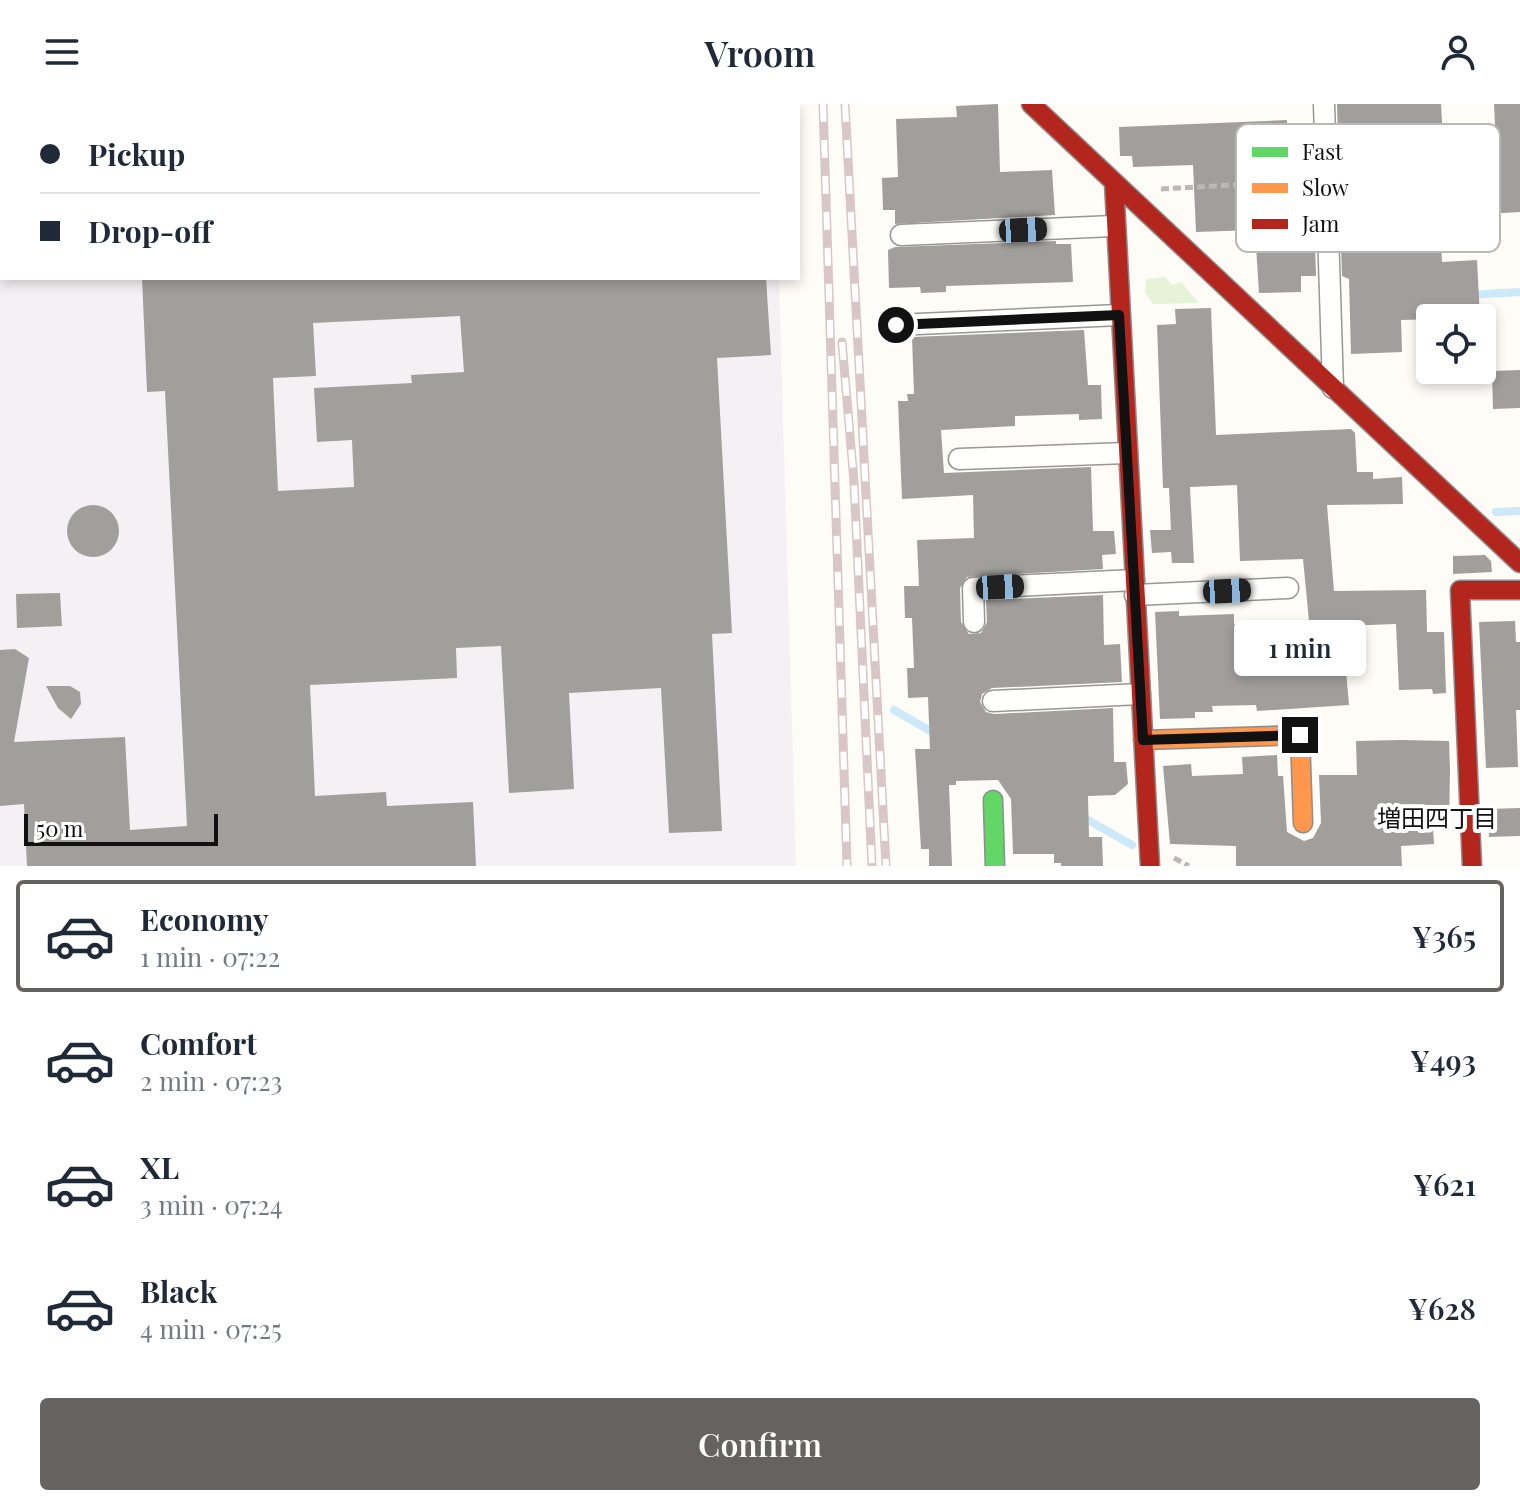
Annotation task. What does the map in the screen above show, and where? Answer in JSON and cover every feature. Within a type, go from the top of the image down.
[{"type":"street","points":[[1031,104],[1520,563]]},
{"type":"street","points":[[1324,104],[1325,124]]},
{"type":"street","points":[[1119,186],[1114,226],[1150,866]]},
{"type":"street","points":[[901,235],[1114,226]]},
{"type":"street","points":[[1330,252],[1333,388]]},
{"type":"street","points":[[896,325],[1119,315]]},
{"type":"street","points":[[959,459],[1127,453]]},
{"type":"street","points":[[974,622],[973,588],[1288,588]]},
{"type":"street","points":[[1472,866],[1460,590],[1520,590]]},
{"type":"street","points":[[993,701],[1140,694]]},
{"type":"street","points":[[1143,740],[1300,735],[1303,823]]},
{"type":"street","points":[[993,800],[995,866]]},
{"type":"path","points":[[1119,186],[1236,183]]},
{"type":"shaded area","points":[[0,280],[779,280],[796,866],[0,866]]},
{"type":"green space","points":[[1165,277],[1172,285],[1181,282],[1199,303],[1153,304],[1145,292],[1146,279]]},
{"type":"building","points":[[998,104],[1000,172],[1052,170],[1055,215],[895,224],[895,210],[883,210],[882,178],[898,177],[896,119],[957,117],[956,106]]},
{"type":"building","points":[[1337,104],[1441,104],[1442,124],[1338,124]]},
{"type":"building","points":[[1494,104],[1520,104],[1520,212],[1500,213],[1500,124],[1495,124]]},
{"type":"building","points":[[1287,120],[1287,124],[1236,124],[1236,231],[1196,232],[1193,165],[1133,167],[1132,156],[1120,156],[1119,127]]},
{"type":"building","points":[[1056,241],[1056,244],[1071,244],[1073,282],[946,286],[946,292],[921,293],[920,287],[889,288],[888,250],[895,247]]},
{"type":"building","points":[[1256,252],[1315,252],[1316,276],[1301,276],[1301,292],[1259,293]]},
{"type":"building","points":[[1341,252],[1442,252],[1442,262],[1477,260],[1479,304],[1416,304],[1416,320],[1401,320],[1402,352],[1351,354],[1349,279],[1342,276]]},
{"type":"building","points":[[142,280],[766,280],[771,355],[717,358],[732,633],[712,634],[722,831],[669,833],[661,688],[569,693],[574,789],[509,793],[501,646],[456,648],[457,678],[310,685],[315,796],[386,792],[387,806],[473,802],[476,866],[27,866],[24,804],[0,806],[0,650],[15,649],[29,658],[14,742],[125,737],[130,830],[187,826],[165,391],[147,392]],"holes":[[[460,316],[464,372],[411,375],[412,383],[314,388],[317,442],[352,440],[354,487],[278,491],[273,378],[316,376],[313,323]]]},
{"type":"building","points":[[1211,308],[1216,435],[1351,429],[1355,433],[1357,472],[1373,472],[1373,479],[1402,477],[1403,504],[1327,505],[1334,591],[1426,590],[1427,632],[1444,632],[1446,693],[1433,694],[1432,689],[1399,690],[1396,624],[1342,626],[1349,705],[1257,711],[1256,705],[1212,706],[1213,712],[1195,712],[1195,718],[1160,719],[1155,612],[1179,611],[1179,616],[1234,614],[1234,624],[1309,621],[1303,559],[1240,561],[1237,485],[1190,487],[1194,563],[1172,563],[1171,552],[1152,553],[1150,530],[1171,530],[1169,488],[1163,488],[1157,325],[1176,324],[1175,309]]},
{"type":"building","points":[[1084,330],[1088,385],[1101,385],[1102,419],[1079,420],[1079,414],[1015,416],[1015,426],[941,430],[944,473],[1091,467],[1093,531],[1114,531],[1116,554],[1102,555],[1103,569],[967,577],[960,588],[961,622],[969,634],[981,633],[987,622],[986,600],[1103,595],[1104,645],[1120,644],[1122,682],[992,688],[982,694],[980,702],[986,712],[994,714],[1113,708],[1114,762],[1126,762],[1128,784],[1115,795],[1088,796],[1089,837],[1102,837],[1103,866],[1061,866],[1061,863],[1054,863],[1054,854],[1013,854],[1011,799],[998,780],[956,781],[956,785],[949,785],[952,866],[929,866],[929,849],[921,849],[915,749],[930,749],[928,697],[908,698],[907,668],[914,668],[912,618],[905,618],[904,586],[919,586],[917,540],[974,538],[973,495],[902,499],[898,401],[908,401],[907,394],[914,394],[912,337]]},
{"type":"building","points":[[1520,370],[1520,408],[1493,409],[1492,384],[1496,384],[1496,371]]},
{"type":"building","points":[[93,505],[111,513],[119,531],[111,549],[93,557],[75,549],[67,531],[75,513]]},
{"type":"building","points":[[1485,555],[1491,561],[1492,572],[1453,574],[1453,556]]},
{"type":"building","points":[[60,593],[62,626],[17,628],[16,594]]},
{"type":"building","points":[[1515,621],[1516,642],[1520,642],[1520,710],[1516,710],[1518,767],[1486,768],[1479,622]]},
{"type":"building","points":[[46,686],[70,686],[80,692],[81,704],[71,719],[58,708]]},
{"type":"building","points":[[1356,741],[1449,741],[1450,770],[1449,827],[1433,827],[1434,844],[1401,846],[1402,866],[1236,866],[1236,846],[1170,844],[1163,766],[1191,764],[1192,776],[1243,774],[1242,757],[1277,755],[1278,776],[1283,776],[1287,832],[1304,841],[1313,838],[1321,823],[1319,775],[1357,775]]},
{"type":"building","points":[[1520,808],[1520,836],[1489,837],[1488,809]]},
{"type":"waterway","points":[[1469,295],[1520,292]]},
{"type":"waterway","points":[[1496,512],[1520,511]]},
{"type":"waterway","points":[[894,710],[939,736]]},
{"type":"waterway","points":[[1079,815],[1132,845]]},
{"type":"railway","points":[[823,104],[847,866]]},
{"type":"railway","points":[[845,104],[886,866]]},
{"type":"railway","points":[[842,342],[854,482],[872,866]]},
{"type":"traffic: fast","points":[[993,800],[995,866]]},
{"type":"traffic: slow","points":[[1143,740],[1300,735],[1303,823]]},
{"type":"traffic: jam","points":[[1031,104],[1520,563]]},
{"type":"traffic: jam","points":[[1114,182],[1150,866]]},
{"type":"traffic: jam","points":[[1472,866],[1460,590],[1520,590]]},
{"type":"district","name":"増田四丁目","points":[[1437,817]]},
{"type":"route","points":[[896,325],[1119,315],[1143,740],[1300,735]]}]
